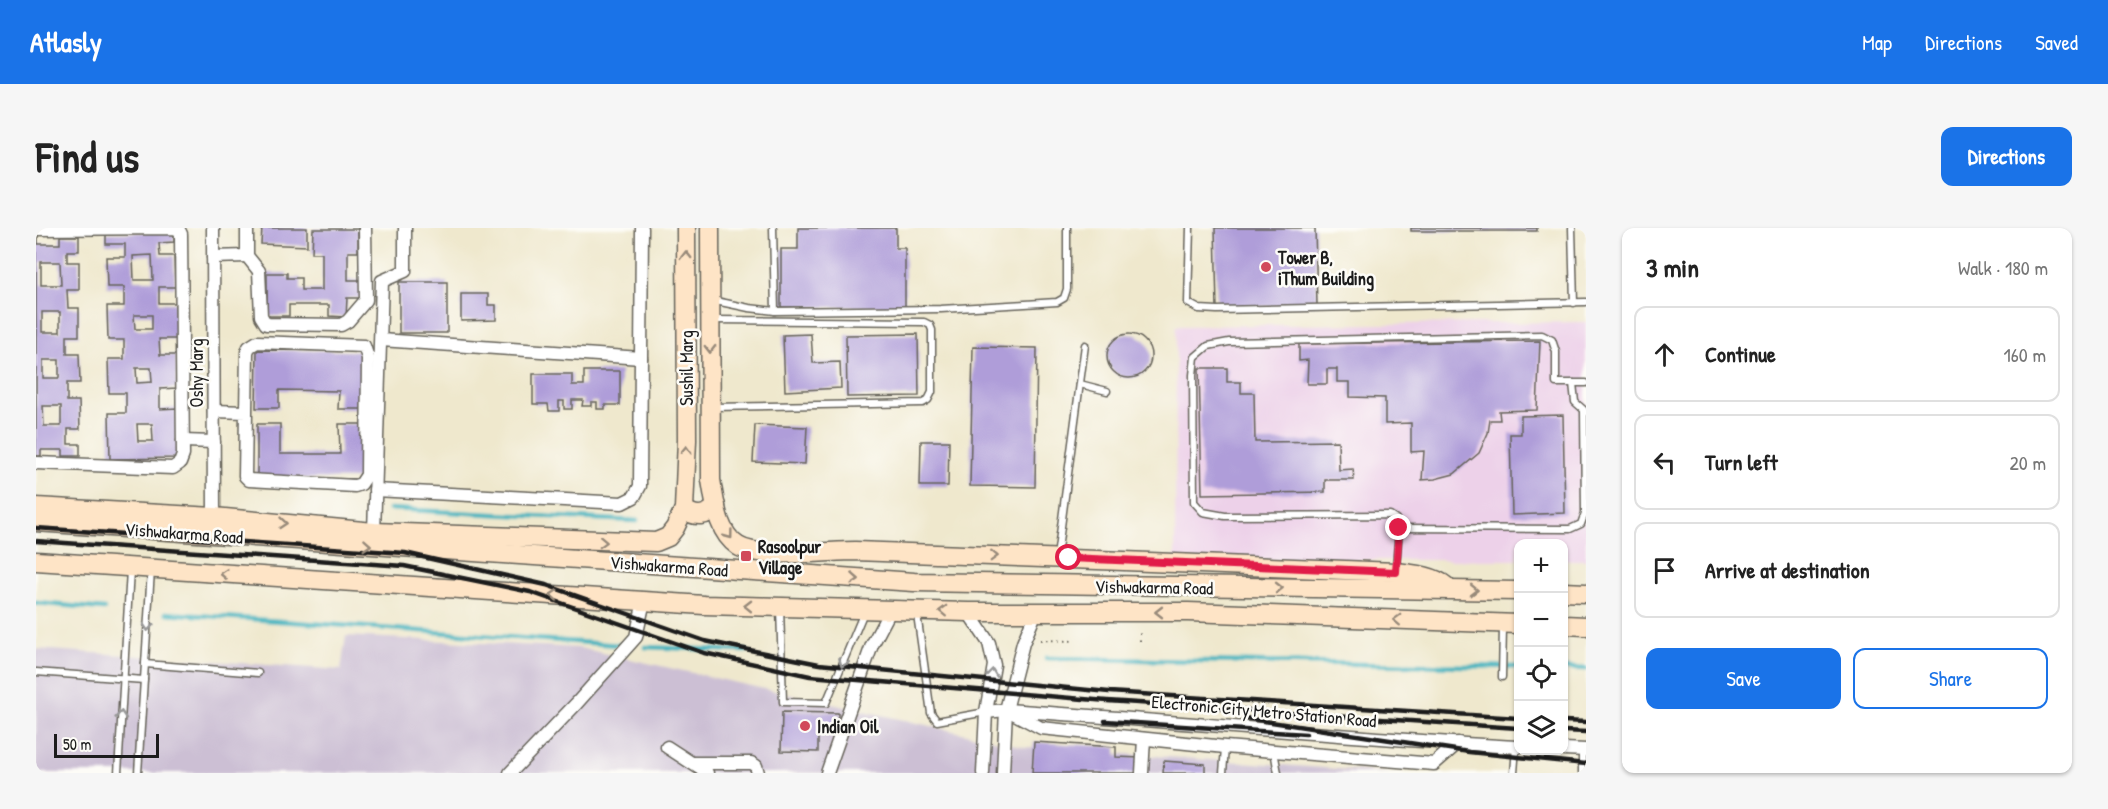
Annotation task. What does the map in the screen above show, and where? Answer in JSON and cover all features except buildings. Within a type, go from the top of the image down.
[{"type":"main road","name":"Sushil Marg","points":[[684,509],[687,440],[686,228]]},
{"type":"main road","name":"Sushil Marg","points":[[710,228],[711,480],[718,518],[730,539],[738,546],[749,550],[771,573]]},
{"type":"main road","points":[[36,507],[103,519],[214,517],[374,532],[476,545],[656,542],[668,537],[684,509],[689,513],[702,515],[711,512],[716,506]]},
{"type":"main road","name":"Vishwakarma Road","points":[[36,522],[103,519],[476,545],[771,573],[900,582],[1514,591]]},
{"type":"main road","points":[[749,550],[1057,558],[1396,572],[1419,574],[1442,583],[1449,590]]},
{"type":"main road","points":[[900,553],[900,582]]},
{"type":"main road","name":"Vishwakarma Road","points":[[36,561],[644,601],[780,607],[969,612],[1188,612],[1510,624]]},
{"type":"main road","points":[[1188,612],[1201,605],[1202,600],[1197,590],[1189,587]]},
{"type":"main road","points":[[1244,588],[1236,590],[1230,599],[1233,609],[1244,614]]},
{"type":"main road","points":[[1568,592],[1586,592]]},
{"type":"main road","points":[[1568,626],[1586,626]]},
{"type":"street","points":[[36,229],[174,228],[179,230],[181,234],[183,441],[183,455],[180,463],[173,468],[36,463]]},
{"type":"street","name":"Oshy Marg","points":[[213,228],[214,517]]},
{"type":"street","points":[[247,228],[247,256],[259,271],[261,316],[266,324],[341,325],[348,321],[366,300],[365,228]]},
{"type":"street","points":[[374,532],[382,281],[405,271],[405,228]]},
{"type":"street","points":[[375,490],[622,503],[634,497],[640,486],[642,228]]},
{"type":"street","points":[[213,257],[247,256]]},
{"type":"street","points":[[381,340],[641,358]]},
{"type":"street","points":[[257,342],[364,346],[368,351],[367,475],[365,481],[355,486],[249,480],[245,476],[246,412],[247,352],[253,344],[257,342]]},
{"type":"street","points":[[214,411],[246,412]]},
{"type":"street","points":[[183,441],[214,442]]},
{"type":"street","points":[[510,773],[636,638],[644,601]]},
{"type":"street","points":[[827,773],[872,645],[891,609]]},
{"type":"street","points":[[969,612],[989,643],[994,665],[986,712],[983,773]]},
{"type":"street","points":[[1003,773],[1006,710],[1023,643],[1036,612]]},
{"type":"street","points":[[1006,710],[1041,728],[1225,747],[1434,764],[1458,743]]},
{"type":"street","name":"Electronic City Metro Station Road","points":[[986,712],[1006,710],[1514,747]]},
{"type":"street","points":[[1142,773],[1144,739]]},
{"type":"street","points":[[667,747],[707,773]]},
{"type":"street","points":[[1568,749],[1584,750]]},
{"type":"street","points":[[693,763],[751,763],[756,766],[758,773]]},
{"type":"lane","points":[[773,228],[775,311]]},
{"type":"lane","points":[[710,300],[775,311],[941,309],[1057,302],[1064,298],[1067,289],[1067,228]]},
{"type":"lane","points":[[1190,228],[1188,303],[1199,309],[1586,303]]},
{"type":"lane","points":[[1572,228],[1574,303]]},
{"type":"lane","points":[[710,320],[924,322],[930,325],[932,330],[932,392],[928,400],[922,403],[710,407]]},
{"type":"lane","points":[[1396,572],[1399,528],[1396,519],[1389,515],[1225,516],[1203,512],[1194,502],[1193,375],[1195,357],[1208,346],[1229,342],[1542,335],[1552,340],[1556,352],[1556,383],[1586,383]]},
{"type":"lane","points":[[1057,558],[1085,345]]},
{"type":"lane","points":[[1399,528],[1570,529],[1581,524],[1585,513],[1584,410],[1575,402],[1573,383]]},
{"type":"lane","points":[[1080,384],[1107,391]]},
{"type":"lane","points":[[118,773],[130,567]]},
{"type":"lane","points":[[138,773],[151,569]]},
{"type":"lane","points":[[780,607],[783,702],[826,703],[865,609]]},
{"type":"lane","points":[[916,610],[931,713],[937,721],[986,712]]},
{"type":"lane","points":[[1502,677],[1510,624]]},
{"type":"lane","points":[[145,664],[258,673]]},
{"type":"lane","points":[[36,672],[144,680]]},
{"type":"lane","points":[[1223,773],[1225,747]]},
{"type":"lane","points":[[1582,773],[1584,750]]},
{"type":"lane","points":[[1274,751],[1278,773]]},
{"type":"lane","points":[[1514,773],[1516,755]]},
{"type":"path","points":[[1023,643],[1041,640],[1076,641]]},
{"type":"shaded area","points":[[1586,322],[1586,560],[1568,560],[1568,539],[1514,539],[1514,560],[1175,560],[1176,326]]},
{"type":"shaded area","points":[[346,636],[580,648],[1025,747],[1394,773],[36,773],[36,649],[341,670]]},
{"type":"waterway","points":[[389,509],[637,521]]},
{"type":"waterway","points":[[36,603],[104,609]]},
{"type":"waterway","points":[[166,613],[620,645]]},
{"type":"waterway","points":[[645,647],[746,651]]},
{"type":"waterway","points":[[1046,658],[1514,667]]},
{"type":"waterway","points":[[1568,668],[1586,669]]},
{"type":"railway","points":[[36,528],[405,553],[546,585],[705,641],[819,664],[1109,692],[1514,718]]},
{"type":"railway","points":[[36,541],[404,566],[530,592],[704,653],[810,676],[1107,701],[1264,711]]},
{"type":"railway","points":[[1288,713],[1514,728]]},
{"type":"railway","points":[[1245,718],[1469,752],[1586,764]]},
{"type":"railway","points":[[1105,721],[1306,734]]},
{"type":"railway","points":[[1568,721],[1586,722]]},
{"type":"railway","points":[[1568,731],[1586,732]]},
{"type":"place","name":"Tower B, iThum Building","points":[[1266,267]]},
{"type":"place","name":"Rasoolpur Village","points":[[746,556]]},
{"type":"place","name":"Indian Oil","points":[[805,726]]},
{"type":"route","points":[[1069,558],[1396,572],[1399,528]]}]
